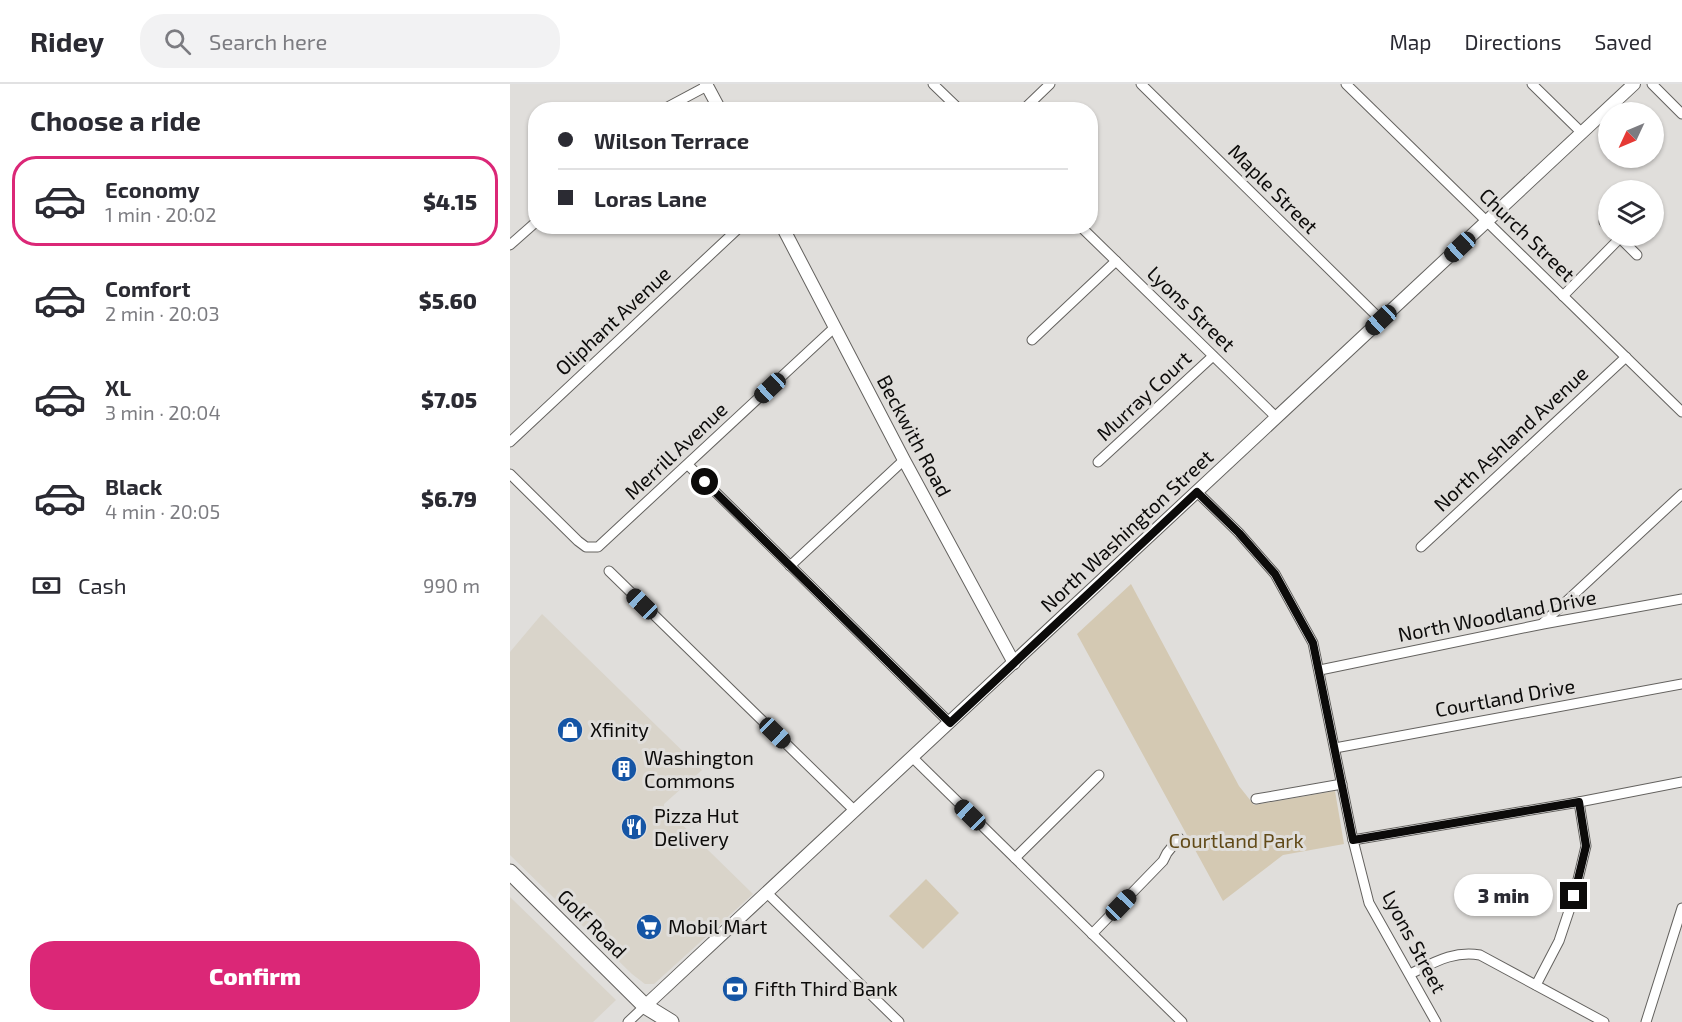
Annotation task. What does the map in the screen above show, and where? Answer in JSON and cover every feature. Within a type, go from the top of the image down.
[{"type":"main road","name":"Golf Road","points":[[510,872],[645,1006]]},
{"type":"main road","points":[[645,1006],[654,1022]]},
{"type":"main road","points":[[645,1006],[671,1022]]},
{"type":"street","points":[[933,84],[952,102]]},
{"type":"street","points":[[1031,102],[1050,84]]},
{"type":"street","name":"Maple Street","points":[[1141,84],[1381,320]]},
{"type":"street","name":"Church Street","points":[[1346,84],[1682,412]]},
{"type":"street","points":[[1532,84],[1582,133]]},
{"type":"street","name":"North Washington Street","points":[[645,1006],[1634,84]]},
{"type":"street","points":[[1652,84],[1682,114]]},
{"type":"street","points":[[676,102],[707,85],[716,102]]},
{"type":"street","points":[[510,245],[528,229]]},
{"type":"street","name":"Oliphant Avenue","points":[[510,442],[732,234]]},
{"type":"street","name":"Beckwith Road","points":[[786,234],[904,460],[1014,663]]},
{"type":"street","name":"Lyons Street","points":[[1088,234],[1277,418]]},
{"type":"street","points":[[1563,296],[1610,246]]},
{"type":"street","points":[[1628,246],[1637,255]]},
{"type":"street","points":[[1032,340],[1116,261]]},
{"type":"street","name":"Merrill Avenue","points":[[510,474],[578,541],[586,547],[598,548],[835,327]]},
{"type":"street","name":"Murray Court","points":[[1098,462],[1214,356]]},
{"type":"street","name":"North Ashland Avenue","points":[[1421,547],[1626,357]]},
{"type":"street","points":[[790,566],[904,460]]},
{"type":"street","points":[[688,465],[950,723]]},
{"type":"street","name":"Lyons Street","points":[[1197,492],[1239,533],[1275,574],[1313,643],[1353,840],[1369,903],[1436,1022]]},
{"type":"street","points":[[1543,624],[1682,494]]},
{"type":"street","points":[[609,572],[855,811]]},
{"type":"street","name":"North Woodland Drive","points":[[1320,670],[1543,624],[1682,599]]},
{"type":"street","name":"Courtland Drive","points":[[1335,748],[1682,684]]},
{"type":"street","points":[[912,757],[1182,1022]]},
{"type":"street","points":[[1015,858],[1099,776]]},
{"type":"street","points":[[1353,840],[1579,802],[1682,782]]},
{"type":"street","points":[[1256,799],[1342,784]]},
{"type":"street","points":[[1536,985],[1559,941],[1574,896],[1586,846],[1579,802]]},
{"type":"street","points":[[1092,934],[1163,861],[1179,838]]},
{"type":"street","points":[[767,893],[899,1022]]},
{"type":"street","points":[[1646,1022],[1682,908]]},
{"type":"street","points":[[1410,974],[1449,956],[1467,953],[1480,955],[1604,1022]]},
{"type":"street","points":[[628,1022],[645,1006]]},
{"type":"shaded area","name":"Washington Commons","points":[[542,614],[702,770],[664,804],[664,807],[753,894],[654,984],[645,984],[632,974],[510,855],[510,652]]},
{"type":"shaded area","points":[[510,897],[616,1000],[593,1022],[510,1022]]},
{"type":"green space","name":"Courtland Park","points":[[1131,584],[1239,786],[1254,805],[1335,791],[1344,844],[1283,855],[1223,901],[1077,634]]},
{"type":"green space","points":[[926,879],[959,913],[923,949],[889,916]]},
{"type":"place","name":"Xfinity","points":[[570,730]]},
{"type":"place","name":"Washington Commons","points":[[624,769]]},
{"type":"place","name":"Pizza Hut Delivery","points":[[634,827]]},
{"type":"place","name":"Mobil Mart","points":[[649,927]]},
{"type":"place","name":"Fifth Third Bank","points":[[735,989]]},
{"type":"route","points":[[705,482],[950,723],[1197,492],[1239,533],[1275,574],[1313,643],[1353,840],[1579,802],[1586,846],[1574,896]]}]
